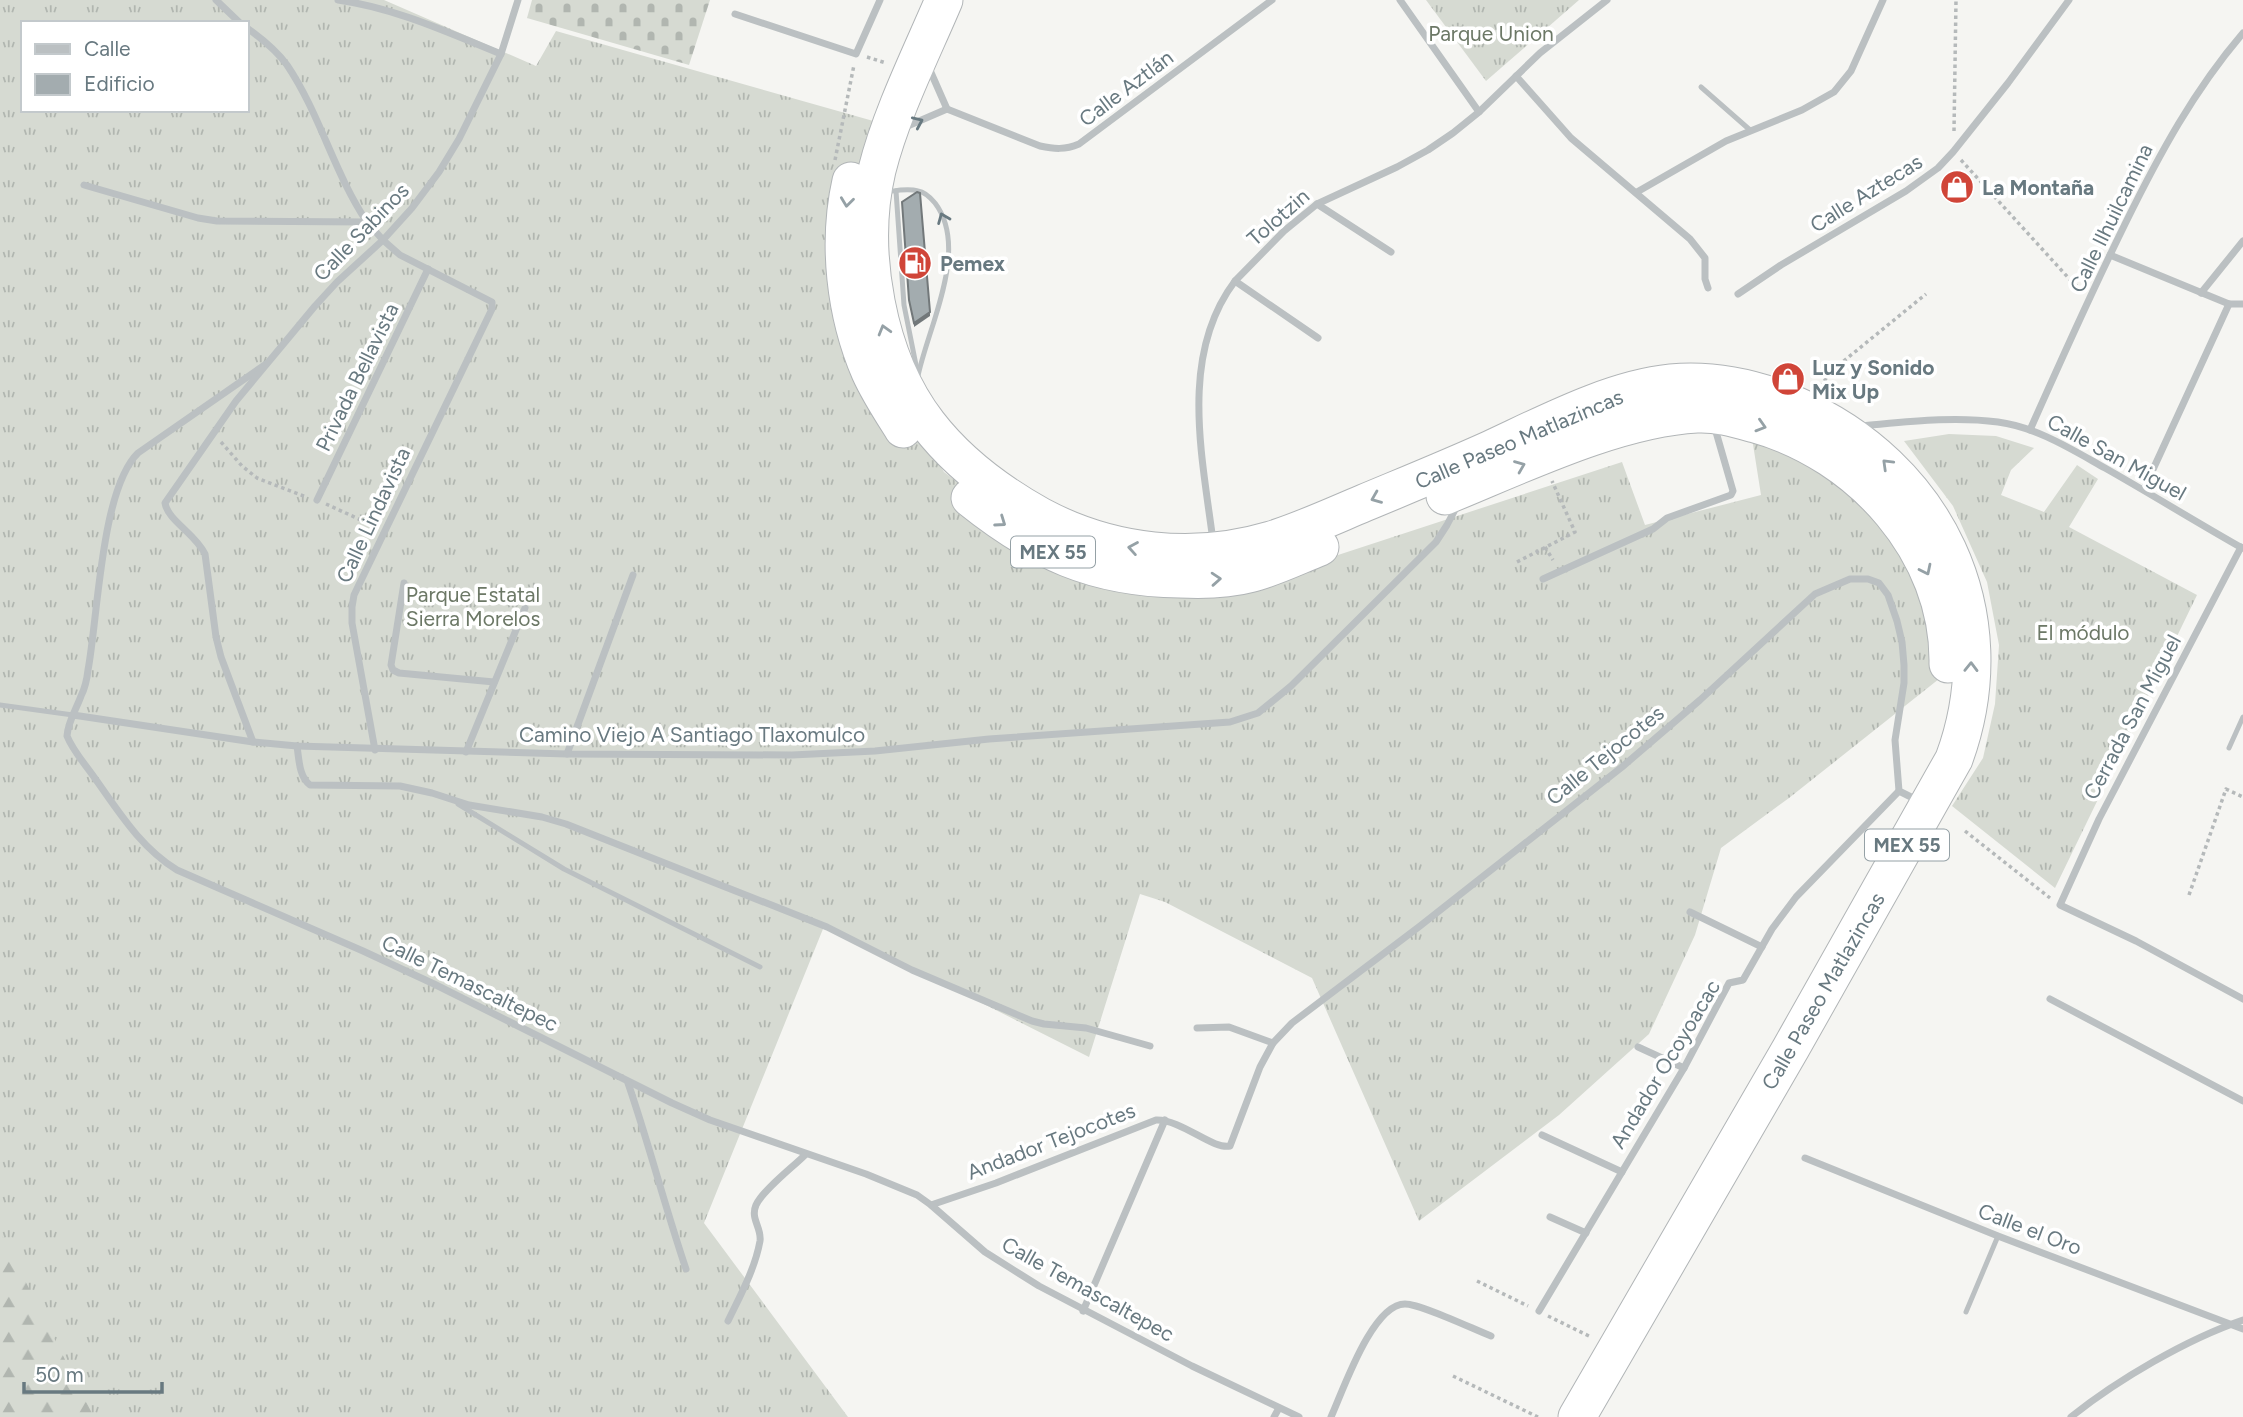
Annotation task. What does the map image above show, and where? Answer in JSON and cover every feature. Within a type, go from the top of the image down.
[{"type":"highway","name":"Calle Paseo Matlazincas","points":[[918,0],[889,57],[857,152],[849,189],[845,274],[852,311],[870,372],[905,433],[936,468],[990,514],[1036,543],[1086,566],[1129,576],[1210,580],[1249,574],[1266,569],[1466,474],[1588,406],[1667,383],[1716,383],[1751,389],[1808,411],[1841,428],[1874,452],[1914,494],[1932,520],[1955,564],[1967,606],[1972,642],[1970,695],[1960,743],[1946,777],[1577,1417]]},
{"type":"highway","name":"Calle Paseo Matlazincas","points":[[944,0],[889,57],[884,192],[870,257],[886,340],[916,388],[939,438],[974,472],[1010,499],[1051,521],[1097,540],[1140,550],[1214,552],[1266,541],[1466,474],[1541,457],[1630,426],[1669,417],[1711,415],[1738,419],[1777,431],[1824,453],[1849,469],[1870,487],[1905,529],[1930,578],[1940,603],[1945,629],[1947,688],[1937,737],[1923,776],[1905,794],[1681,1199],[1552,1417]]},
{"type":"street","points":[[216,0],[238,21]]},
{"type":"street","points":[[338,0],[373,6],[421,21],[500,54]]},
{"type":"street","name":"Calle Sabinos","points":[[267,364],[337,282],[383,240],[412,208],[439,172],[459,139],[500,54],[518,0]]},
{"type":"street","points":[[880,0],[889,57]]},
{"type":"street","name":"Calle Aztlán","points":[[947,109],[1040,146],[1068,149],[1079,144],[1272,0]]},
{"type":"street","points":[[1400,0],[1479,112]]},
{"type":"street","name":"Tolotzin","points":[[1214,552],[1204,474],[1198,390],[1210,323],[1235,281],[1284,230],[1317,204],[1428,150],[1479,112],[1562,34],[1607,0]]},
{"type":"street","points":[[1637,192],[1675,168],[1750,130],[1802,110],[1834,92],[1851,71],[1883,0]]},
{"type":"street","name":"Calle Aztecas","points":[[1738,294],[1781,265],[1906,191],[1938,168],[2008,83],[2069,0]]},
{"type":"street","points":[[735,14],[889,57],[947,109],[888,135]]},
{"type":"street","points":[[248,29],[274,50],[286,65],[367,222],[400,255],[428,269]]},
{"type":"street","name":"Calle Ilhuilcamina","points":[[2030,430],[2146,182],[2184,114],[2221,58],[2243,33]]},
{"type":"street","points":[[1516,76],[1571,138],[1690,239],[1706,261],[1704,279],[1708,288]]},
{"type":"street","points":[[84,185],[216,221],[367,222]]},
{"type":"street","points":[[1317,204],[1391,252]]},
{"type":"street","points":[[2201,293],[2243,241]]},
{"type":"street","points":[[2110,255],[2229,304],[2243,304]]},
{"type":"street","name":"Calle Lindavista","points":[[374,750],[352,623],[355,595],[493,305],[490,300],[428,269]]},
{"type":"street","name":"Privada Bellavista","points":[[317,500],[428,269]]},
{"type":"street","points":[[1235,281],[1318,338]]},
{"type":"street","points":[[2144,489],[2229,304]]},
{"type":"street","points":[[253,742],[221,657],[205,554],[199,542],[166,508],[167,499],[212,433],[267,364]]},
{"type":"street","name":"Calle Temascaltepec","points":[[267,364],[138,453],[121,477],[111,514],[87,676],[67,728],[69,742],[132,832],[161,860],[199,881],[423,978],[628,1082],[710,1120],[903,1189],[931,1205],[985,1252],[1010,1269],[1083,1311],[1299,1417]]},
{"type":"street","points":[[1542,579],[1653,529],[1667,518],[1731,495],[1733,491],[1711,415]]},
{"type":"street","name":"Calle San Miguel","points":[[1841,428],[1966,419],[2000,422],[2030,430],[2144,489],[2242,548]]},
{"type":"street","name":"Camino Viejo A Santiago Tlaxomulco","points":[[73,715],[297,746],[567,754],[792,755],[875,751],[989,739],[1230,722],[1258,713],[1291,686],[1436,542],[1453,514],[1466,474]]},
{"type":"street","name":"Cerrada San Miguel","points":[[2060,905],[2099,819],[2242,548]]},
{"type":"street","points":[[567,754],[633,575]]},
{"type":"street","name":"Calle Tejocotes","points":[[1221,1146],[1228,1147],[1231,1144],[1260,1067],[1273,1043],[1286,1029],[1622,767],[1700,700],[1815,594],[1850,579],[1868,579],[1884,588],[1897,621],[1902,642],[1904,683],[1895,750],[1905,794]]},
{"type":"street","points":[[404,583],[391,665],[393,670],[399,673],[494,682]]},
{"type":"street","points":[[466,752],[524,608]]},
{"type":"street","points":[[297,746],[302,775],[304,781],[310,785],[400,786],[469,805],[541,817],[596,835],[827,927],[912,970],[1032,1021],[1086,1028],[1150,1046]]},
{"type":"street","name":"Andador Ocoyoacac","points":[[1539,1311],[1684,1068],[1729,983],[1743,980],[1783,913],[1814,877],[1905,794]]},
{"type":"street","points":[[2060,905],[2136,941],[2243,999]]},
{"type":"street","points":[[1690,912],[1762,947]]},
{"type":"street","points":[[2050,999],[2243,1101]]},
{"type":"street","points":[[1197,1028],[1229,1027],[1273,1043]]},
{"type":"street","points":[[1638,1047],[1684,1068]]},
{"type":"street","points":[[628,1082],[686,1269]]},
{"type":"street","points":[[1083,1311],[1165,1120]]},
{"type":"street","name":"Andador Tejocotes","points":[[931,1205],[996,1183],[1148,1122],[1165,1120],[1221,1146]]},
{"type":"street","points":[[1542,1135],[1622,1171]]},
{"type":"street","points":[[727,1321],[748,1278],[759,1247],[761,1234],[755,1218],[756,1205],[806,1155]]},
{"type":"street","name":"Calle el Oro","points":[[1805,1158],[1998,1236],[2243,1329]]},
{"type":"street","points":[[1550,1217],[1586,1233]]},
{"type":"street","points":[[1331,1417],[1370,1334],[1382,1316],[1397,1305],[1413,1306],[1491,1336]]},
{"type":"street","points":[[2071,1417],[2109,1389],[2178,1350],[2243,1320]]},
{"type":"street","points":[[1274,1417],[1279,1408]]},
{"type":"lane","points":[[1700,88],[1750,130]]},
{"type":"lane","points":[[884,192],[916,190],[931,198],[941,211],[948,235],[949,250],[941,292],[916,388]]},
{"type":"lane","name":"Camino Viejo A Santiago Tlaxomulco","points":[[0,705],[73,715]]},
{"type":"lane","points":[[2229,748],[2243,717]]},
{"type":"lane","points":[[452,800],[564,869],[760,967]]},
{"type":"lane","points":[[1966,1312],[1998,1236]]},
{"type":"path","points":[[1956,0],[1953,152],[2074,284],[2091,296]]},
{"type":"path","points":[[1829,373],[1926,294]]},
{"type":"path","points":[[212,433],[242,466],[257,478],[317,500],[384,531]]},
{"type":"path","points":[[1517,562],[1575,532],[1541,457]]},
{"type":"path","points":[[2189,895],[2226,789],[2243,797]]},
{"type":"path","points":[[1965,831],[2060,905]]},
{"type":"path","points":[[1453,1376],[1538,1417]]},
{"type":"green space","name":"Parque Estatal Sierra Morelos","points":[[0,0],[384,0],[536,66],[556,31],[891,126],[871,201],[891,384],[944,472],[1051,554],[1213,596],[1622,462],[1645,525],[1761,495],[1752,438],[1834,453],[1978,648],[1789,798],[1721,848],[1695,935],[1649,1034],[1559,1115],[1419,1221],[1312,978],[1165,902],[1140,894],[1089,1057],[825,924],[704,1223],[848,1417],[0,1417]]},
{"type":"green space","points":[[532,0],[710,0],[689,65],[527,18]]},
{"type":"green space","name":"Parque Union","points":[[1426,0],[1579,0],[1486,81]]},
{"type":"green space","name":"El módulo","points":[[1949,434],[1996,436],[2034,448],[2011,470],[2001,495],[2044,512],[2077,465],[2098,479],[2069,527],[2197,595],[2055,888],[1952,806],[1983,758],[1995,704],[1999,645],[1987,582],[1953,506],[1904,441]]},
{"type":"green space","points":[[0,1231],[94,1417],[0,1417]]},
{"type":"building","name":"Pemex","points":[[917,192],[920,193],[930,312],[914,323],[909,300],[902,202]]},
{"type":"place","name":"La Montaña","points":[[1957,187]]},
{"type":"place","name":"Pemex","points":[[915,263]]},
{"type":"place","name":"Luz y Sonido Mix Up","points":[[1788,379]]}]
